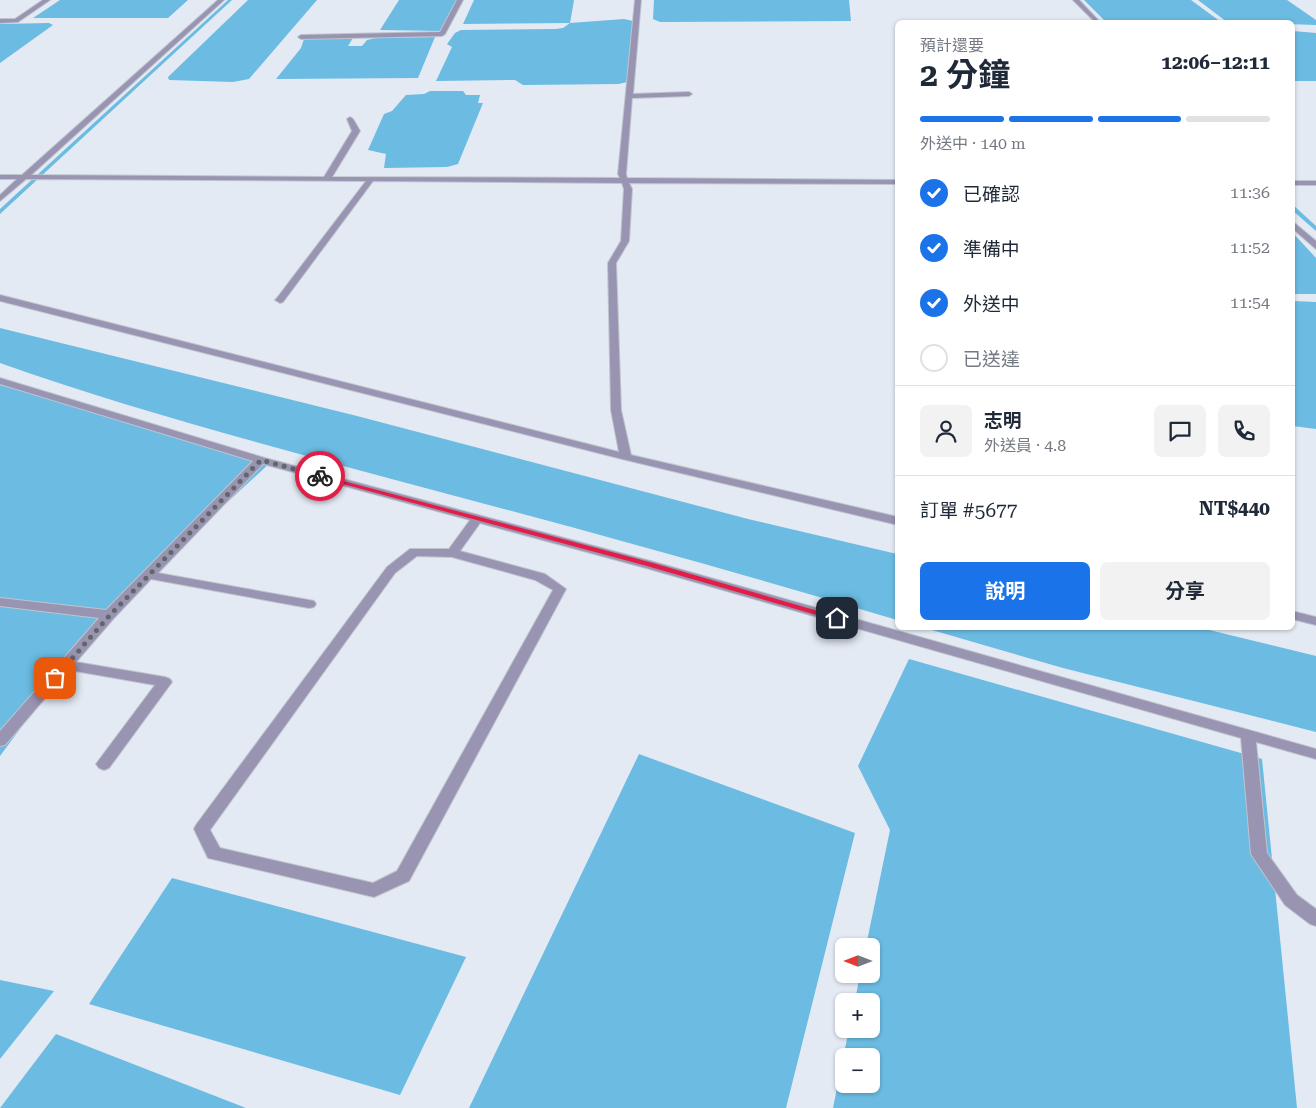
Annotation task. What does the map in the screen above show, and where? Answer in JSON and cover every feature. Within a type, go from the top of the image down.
[{"type":"lane","points":[[0,21],[16,21],[47,0]]},
{"type":"lane","points":[[0,199],[221,0]]},
{"type":"lane","points":[[300,37],[442,34],[460,0]]},
{"type":"lane","points":[[626,457],[616,410],[612,263],[624,241],[628,189],[627,181],[622,174],[631,96],[638,0]]},
{"type":"lane","points":[[1076,0],[1096,20]]},
{"type":"lane","points":[[631,96],[689,94]]},
{"type":"lane","points":[[327,178],[356,131],[350,119]]},
{"type":"lane","points":[[0,177],[895,182]]},
{"type":"lane","points":[[280,300],[372,178]]},
{"type":"lane","points":[[1295,183],[1316,183]]},
{"type":"lane","points":[[1295,226],[1316,246]]},
{"type":"lane","points":[[0,298],[626,457],[895,520]]},
{"type":"lane","points":[[0,381],[261,460],[650,564],[1316,754]]},
{"type":"lane","points":[[0,741],[110,615],[261,460]]},
{"type":"lane","points":[[453,553],[477,518]]},
{"type":"lane","points":[[414,552],[453,553],[540,577],[560,589],[403,876],[374,890],[214,853],[202,829],[391,570],[414,552]]},
{"type":"lane","points":[[148,575],[309,604]]},
{"type":"lane","points":[[0,602],[110,615]]},
{"type":"lane","points":[[1295,616],[1316,621]]},
{"type":"lane","points":[[66,665],[165,682],[104,764]]},
{"type":"lane","points":[[1248,735],[1259,854],[1291,900],[1316,920]]},
{"type":"water","points":[[60,0],[188,0],[168,18],[33,18]]},
{"type":"water","points":[[248,0],[317,0],[249,79],[233,82],[169,80],[168,77]]},
{"type":"water","points":[[399,0],[457,0],[442,31],[380,30]]},
{"type":"water","points":[[474,0],[574,0],[570,23],[463,24]]},
{"type":"water","points":[[654,0],[849,0],[851,21],[660,22],[653,19]]},
{"type":"water","points":[[1084,0],[1191,0],[1218,20],[1104,20]]},
{"type":"water","points":[[1198,0],[1287,0],[1316,20],[1316,25],[1295,24],[1295,20],[1224,20]]},
{"type":"water","points":[[624,19],[633,21],[627,82],[619,84],[523,85],[515,80],[436,81],[452,47],[447,44],[455,33],[461,30],[555,29],[563,28],[570,23]]},
{"type":"water","points":[[49,23],[53,25],[0,63],[0,24]]},
{"type":"water","points":[[1295,31],[1316,33],[1316,81],[1295,81]]},
{"type":"water","points":[[435,37],[418,78],[276,79],[301,48],[304,39],[353,38],[348,46],[362,46],[367,40],[376,38]]},
{"type":"water","points":[[430,91],[463,91],[466,95],[480,95],[478,103],[483,103],[458,164],[447,167],[384,168],[386,154],[368,150],[384,114],[392,111],[406,95],[424,94]]},
{"type":"water","points":[[1295,235],[1316,258],[1316,294],[1295,294]]},
{"type":"water","points":[[1295,301],[1316,302],[1316,429],[1295,426]]},
{"type":"water","points":[[0,328],[357,416],[748,519],[895,554],[895,619],[656,551],[206,428],[102,397],[0,363]]},
{"type":"water","points":[[0,385],[272,461],[101,619],[0,756]]},
{"type":"water","points":[[932,630],[1209,630],[1316,656],[1316,732],[1063,668]]},
{"type":"water","points":[[909,659],[1262,759],[1297,1108],[833,1108],[836,1093],[880,1093],[880,1048],[845,1048],[847,1038],[880,1038],[880,993],[856,993],[858,983],[880,983],[880,938],[868,938],[890,830],[858,766]]},
{"type":"water","points":[[639,754],[855,833],[786,1108],[469,1108]]},
{"type":"water","points":[[172,878],[466,957],[400,1095],[89,1004]]},
{"type":"water","points":[[0,980],[54,991],[0,1059]]},
{"type":"water","points":[[56,1034],[246,1108],[0,1108]]},
{"type":"waterway","points":[[0,212],[230,0]]},
{"type":"waterway","points":[[1295,209],[1316,229]]},
{"type":"way so far","points":[[55,678],[110,615],[261,460],[320,476]]},
{"type":"route","points":[[320,476],[650,564],[837,618]]}]
